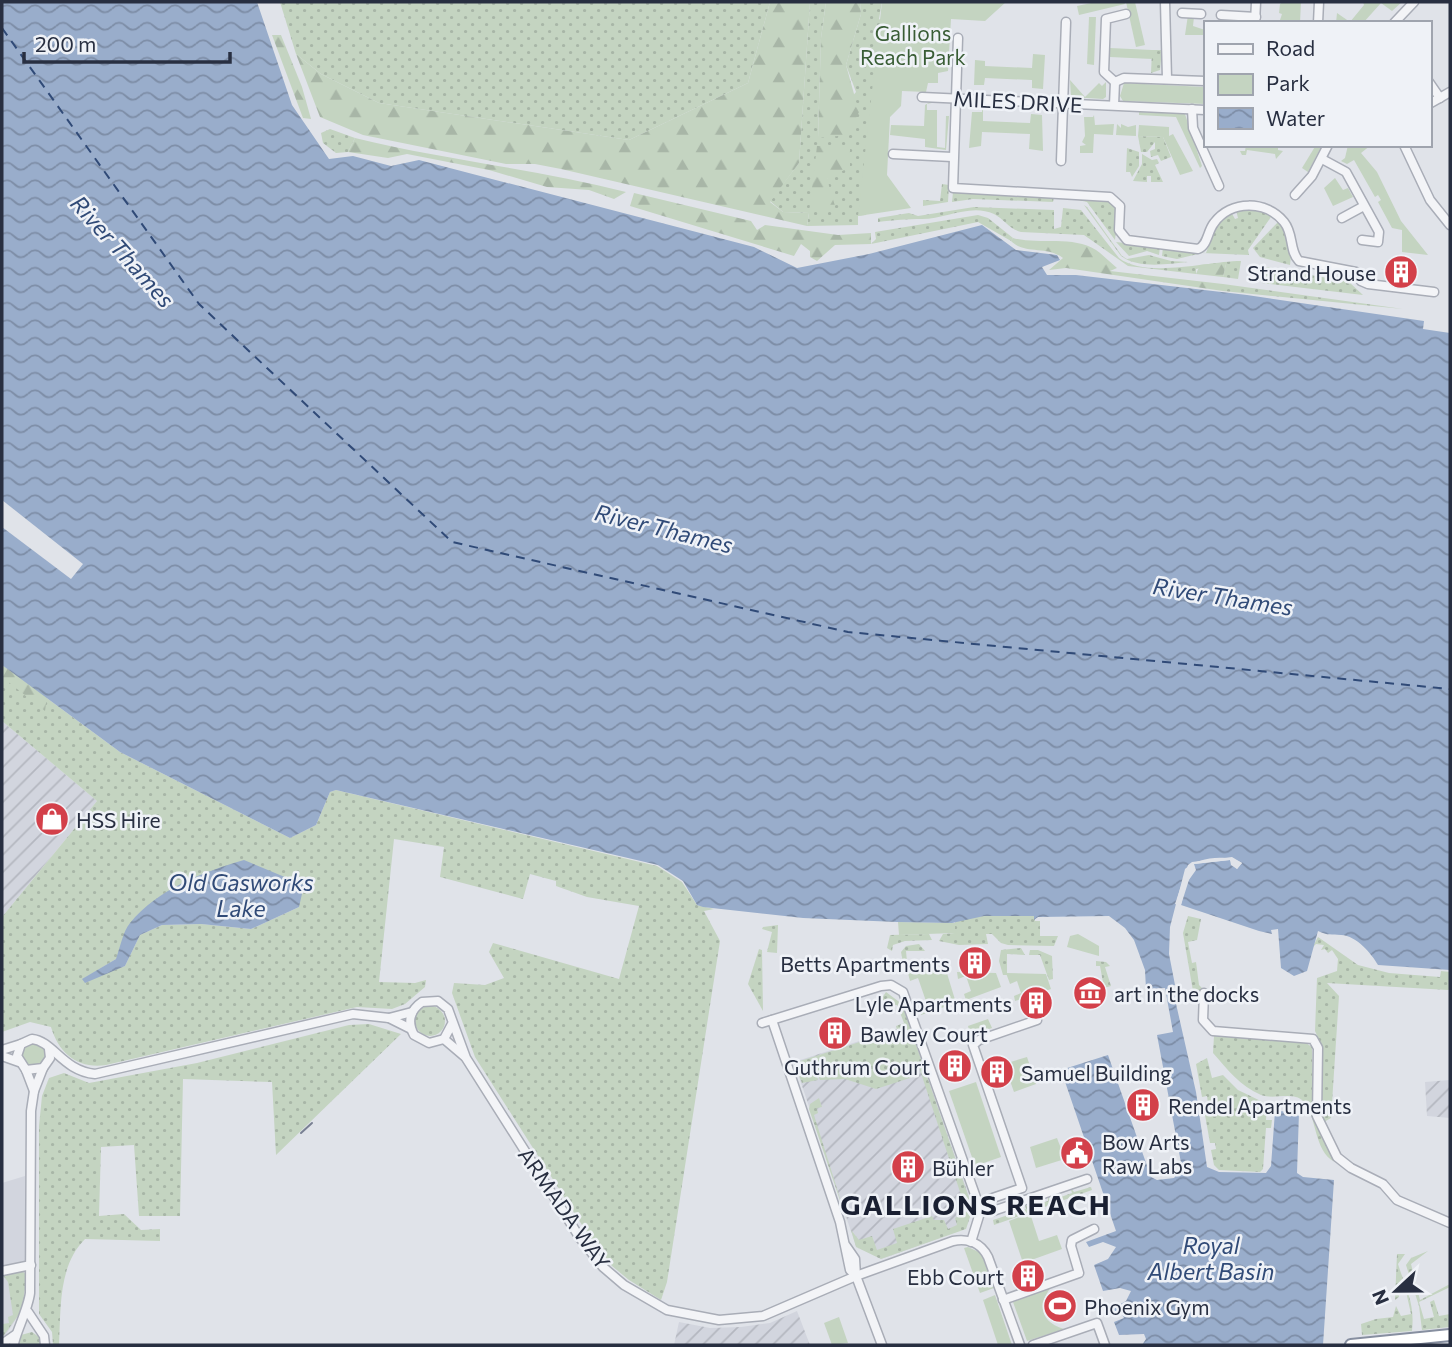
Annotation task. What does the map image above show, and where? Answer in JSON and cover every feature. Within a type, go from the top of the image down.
[{"type":"highway","points":[[1351,1345],[1450,1335]]},
{"type":"street","points":[[1165,2],[1174,13],[1167,79]]},
{"type":"street","points":[[1221,15],[1255,20],[1256,2]]},
{"type":"street","points":[[1318,21],[1319,2]]},
{"type":"street","points":[[1396,21],[1414,2]]},
{"type":"street","points":[[1174,13],[1201,14]]},
{"type":"street","points":[[1126,14],[1107,19],[1104,72],[1115,82],[1124,78],[1204,81]]},
{"type":"street","points":[[1061,161],[1066,22]]},
{"type":"street","points":[[958,38],[951,183],[959,190],[1110,197],[1120,206],[1119,230],[1127,240],[1200,249],[1215,221],[1230,208],[1258,206],[1271,211],[1285,223],[1298,261],[1356,272],[1361,281],[1368,284],[1434,292]]},
{"type":"street","name":"MILES DRIVE","points":[[1114,105],[1115,82]]},
{"type":"street","points":[[1431,85],[1440,97]]},
{"type":"street","points":[[1431,102],[1450,92]]},
{"type":"street","name":"MILES DRIVE","points":[[922,97],[1204,110]]},
{"type":"street","points":[[1192,109],[1193,128],[1219,186]]},
{"type":"street","points":[[1295,195],[1322,159],[1327,147]]},
{"type":"street","points":[[1405,147],[1430,200],[1450,225]]},
{"type":"street","points":[[893,154],[952,157]]},
{"type":"street","points":[[1322,159],[1346,172],[1379,232],[1378,242],[1362,240]]},
{"type":"street","points":[[1342,218],[1364,206]]},
{"type":"street","points":[[762,1023],[881,986],[891,985],[903,992],[978,1203],[979,1216],[971,1242],[985,1251],[1020,1345]]},
{"type":"street","points":[[1204,993],[1203,1017],[1205,1024],[1213,1031],[1313,1039],[1318,1048],[1317,1116],[1337,1157],[1351,1168],[1377,1180],[1397,1200],[1450,1223]]},
{"type":"street","name":"ARMADA WAY","points":[[26,1070],[66,1065],[90,1073],[109,1072],[353,1014],[389,1017],[412,1012],[422,1002],[438,1001],[449,1009],[466,1058],[580,1238],[603,1267],[649,1302],[700,1318],[742,1320],[778,1311],[856,1276],[953,1241],[971,1242]]},
{"type":"street","points":[[411,1029],[412,1012]]},
{"type":"street","name":"ARMADA WAY","points":[[389,1017],[411,1029],[424,1042],[435,1043],[444,1039],[466,1058]]},
{"type":"street","points":[[772,1020],[846,1246],[848,1262],[882,1345]]},
{"type":"street","points":[[978,1203],[1022,1188],[973,1045],[979,1040],[1037,1020]]},
{"type":"street","points":[[444,1039],[453,1024]]},
{"type":"street","points":[[2,1050],[36,1039],[66,1065]]},
{"type":"street","points":[[19,1062],[21,1044]]},
{"type":"street","points":[[34,1091],[45,1067],[49,1049]]},
{"type":"street","points":[[2,1056],[19,1062],[26,1070],[34,1091],[31,1265],[27,1312],[14,1345]]},
{"type":"street","points":[[993,1211],[1087,1179]]},
{"type":"street","points":[[1003,1300],[1079,1273],[1070,1246],[1072,1240],[1094,1230]]},
{"type":"street","points":[[2,1270],[31,1265]]},
{"type":"street","points":[[27,1312],[44,1336],[45,1345]]},
{"type":"street","points":[[1033,1345],[1097,1323],[1105,1345]]},
{"type":"street","points":[[2,1343],[32,1326],[38,1329]]},
{"type":"shaded area","points":[[2,721],[97,801],[2,917]]},
{"type":"shaded area","points":[[909,1025],[969,1196],[970,1212],[964,1229],[881,1259],[856,1246],[794,1062]]},
{"type":"shaded area","points":[[1450,1080],[1450,1118],[1427,1116],[1425,1082]]},
{"type":"shaded area","points":[[25,1176],[25,1275],[18,1316],[5,1336],[7,1345],[2,1345],[2,1183]]},
{"type":"shaded area","points":[[797,1311],[810,1345],[674,1345],[679,1322],[710,1328],[741,1327],[770,1323]]},
{"type":"green space","points":[[280,2],[770,2],[748,83],[629,140],[379,103],[321,74],[296,54]]},
{"type":"green space","points":[[770,2],[810,2],[799,163],[770,202],[783,212],[809,213],[807,226],[561,169],[535,164],[506,164],[363,135],[320,117],[296,54],[321,74],[379,103],[629,140],[748,83]]},
{"type":"green space","points":[[810,2],[826,2],[821,38],[818,137],[856,92],[846,65],[861,14],[860,2],[882,2],[879,19],[905,36],[866,215],[858,216],[858,225],[807,226],[809,213],[783,212],[770,201],[799,163]],"holes":[[[817,146],[850,146],[827,179],[827,186]]]},
{"type":"green space","points":[[826,2],[860,2],[861,14],[846,65],[859,112],[848,135],[818,138],[821,38]]},
{"type":"green space","name":"Gallions Reach Park","points":[[882,2],[1006,2],[985,21],[951,19],[948,71],[938,73],[938,83],[928,83],[926,92],[902,91],[901,106],[890,117],[887,175],[911,208],[858,216]]},
{"type":"green space","points":[[1096,2],[1125,4],[1079,15],[1077,6]]},
{"type":"green space","points":[[1126,2],[1135,2],[1145,45],[1136,47]]},
{"type":"green space","points":[[1301,2],[1300,21],[1280,21],[1282,14],[1279,13],[1280,4]]},
{"type":"green space","points":[[1363,2],[1402,2],[1392,11],[1381,3],[1365,21],[1351,21],[1364,5]]},
{"type":"green space","points":[[1337,13],[1349,21],[1336,21]]},
{"type":"green space","points":[[1188,15],[1194,17],[1193,26],[1204,30],[1204,38],[1203,35],[1185,35]]},
{"type":"green space","points":[[1089,17],[1096,17],[1094,65],[1087,64]]},
{"type":"green space","points":[[272,35],[281,35],[302,87],[311,119],[303,118]]},
{"type":"green space","points":[[1110,48],[1152,50],[1152,59],[1110,57]]},
{"type":"green space","points":[[1152,50],[1162,50],[1160,70],[1151,73]]},
{"type":"green space","points":[[1033,54],[1045,55],[1043,89],[1032,88],[1032,80],[985,78],[984,85],[974,85],[975,60],[985,61],[985,66],[1032,68]]},
{"type":"green space","points":[[1070,80],[1085,97],[1099,83],[1102,86],[1106,82],[1106,97],[1103,99],[1071,97]]},
{"type":"green space","points":[[1124,83],[1204,87],[1204,104],[1123,101],[1120,96]]},
{"type":"green space","points":[[930,102],[936,102],[927,104],[927,110],[937,110],[937,147],[945,148],[946,116],[949,116],[946,150],[925,147],[925,139],[890,135],[891,125],[924,126],[925,105]]},
{"type":"green space","points":[[975,104],[983,105],[983,121],[1030,123],[1031,114],[1042,115],[1043,151],[1029,149],[1030,134],[982,132],[981,146],[969,148],[972,112],[982,112],[982,107]]},
{"type":"green space","points":[[1139,112],[1185,114],[1202,166],[1200,168],[1176,117],[1139,115]]},
{"type":"green space","points":[[1094,115],[1095,125],[1114,124],[1113,135],[1094,134],[1093,153],[1080,153],[1080,146],[1086,145],[1082,142],[1085,136],[1084,117]]},
{"type":"green space","points":[[1117,124],[1121,128],[1121,124],[1128,127],[1136,125],[1136,136],[1116,135]]},
{"type":"green space","points":[[1139,125],[1169,127],[1169,136],[1173,134],[1193,171],[1180,175],[1163,137],[1138,136]]},
{"type":"green space","points":[[330,129],[355,138],[348,152],[336,153],[323,143],[321,133]]},
{"type":"green space","points":[[1138,136],[1163,137],[1171,157],[1161,161],[1158,155],[1151,157],[1150,151],[1155,149],[1155,142],[1147,152],[1141,152]]},
{"type":"green space","points":[[355,138],[626,192],[614,199],[589,190],[547,187],[489,170],[407,154],[388,158],[348,152]]},
{"type":"green space","points":[[817,146],[850,146],[850,167],[827,179],[835,206],[809,213]]},
{"type":"green space","points":[[1246,147],[1278,147],[1278,150],[1283,151],[1276,159],[1275,154],[1247,150],[1246,155],[1242,155],[1240,151],[1245,151]]},
{"type":"green space","points":[[1315,147],[1321,147],[1308,172],[1302,168]]},
{"type":"green space","points":[[1348,147],[1368,147],[1361,153],[1377,172],[1401,221],[1428,255],[1402,252],[1402,230],[1392,228],[1378,202],[1381,200],[1378,195],[1375,197],[1354,160],[1347,164],[1341,161],[1345,158]]},
{"type":"green space","points":[[1127,148],[1139,152],[1139,166],[1132,177],[1130,172],[1126,172]]},
{"type":"green space","points":[[1142,154],[1152,160],[1157,159],[1159,163],[1155,165],[1163,182],[1151,182],[1151,176],[1147,176],[1147,182],[1133,181],[1142,164]]},
{"type":"green space","points":[[1335,178],[1343,190],[1348,188],[1353,197],[1333,206],[1324,188]]},
{"type":"green space","points":[[942,184],[949,185],[948,202],[923,206],[923,200],[940,201]]},
{"type":"green space","points":[[953,192],[1054,197],[1053,202],[973,199],[952,202]]},
{"type":"green space","points":[[634,193],[751,221],[757,230],[765,225],[838,235],[871,233],[871,244],[835,245],[817,261],[810,257],[810,251],[801,244],[794,256],[630,206]]},
{"type":"green space","points":[[1064,197],[1109,200],[1118,210],[1115,240],[1087,202]]},
{"type":"green space","points":[[1084,205],[1127,259],[1149,255],[1188,262],[1153,265],[1128,260],[1121,256]]},
{"type":"green space","points":[[974,207],[1054,210],[1054,229],[1061,227],[1063,208],[1081,210],[1119,258],[1131,264],[1161,268],[1241,261],[1238,279],[1223,277],[1226,264],[1196,269],[1196,274],[1128,266],[1084,235],[1021,232],[985,211],[878,222],[878,218],[909,213],[918,216]]},
{"type":"green space","points":[[1252,208],[1273,214],[1248,250],[1249,255],[1202,253],[1177,259],[1162,256],[1163,247],[1206,253],[1217,222],[1231,212],[1235,219],[1238,218],[1236,210]]},
{"type":"green space","points":[[978,215],[988,218],[1013,238],[1011,241],[978,222],[871,244],[876,239],[875,232]]},
{"type":"green space","points":[[1280,220],[1291,256],[1290,265],[1260,257],[1253,248]]},
{"type":"green space","points":[[1013,238],[1087,245],[1117,268],[1110,271],[1223,284],[1223,291],[1066,268],[1049,270],[1063,258],[1050,252],[1023,248],[1011,241]]},
{"type":"green space","points":[[1116,242],[1160,247],[1159,255],[1147,251],[1129,256]]},
{"type":"green space","points":[[1226,264],[1223,277],[1196,274],[1200,265]]},
{"type":"green space","points":[[1264,268],[1349,282],[1363,295],[1262,283]]},
{"type":"green space","points":[[1223,284],[1403,309],[1223,291]]},
{"type":"green space","points":[[2,665],[120,752],[290,838],[316,825],[330,792],[336,790],[657,866],[682,882],[697,905],[714,909],[704,911],[720,941],[667,1282],[661,1300],[612,1266],[589,1236],[475,1057],[452,993],[454,983],[485,985],[504,978],[489,952],[493,943],[619,979],[639,906],[587,897],[556,886],[556,881],[530,874],[523,899],[440,877],[444,847],[394,839],[379,982],[415,983],[426,980],[425,987],[405,1004],[392,1009],[357,1007],[106,1065],[87,1065],[71,1058],[65,1052],[51,1027],[30,1022],[2,1032],[2,917],[97,801],[2,721]],"holes":[[[205,871],[299,907],[251,929],[201,924],[162,925],[141,935]],[[140,936],[125,966],[83,979],[116,959]]]},
{"type":"green space","points":[[2,665],[47,697],[45,711],[2,677]]},
{"type":"green space","points":[[983,916],[1034,916],[1035,921],[1040,921],[1040,936],[1058,936],[1054,946],[1008,945],[1001,943],[992,934],[986,934],[988,944],[959,945],[939,941],[943,934],[955,933],[955,920]]},
{"type":"green space","points":[[1188,916],[1201,919],[1197,940],[1188,942],[1192,963],[1196,962],[1199,985],[1202,988],[1201,1002],[1195,1003],[1183,933]]},
{"type":"green space","points":[[898,922],[955,923],[955,933],[899,935]]},
{"type":"green space","points":[[778,925],[777,953],[767,952],[772,932],[762,929]]},
{"type":"green space","points":[[929,934],[932,940],[905,941],[893,945],[892,951],[887,948],[890,935]]},
{"type":"green space","points":[[1078,934],[1099,946],[1099,956],[1067,947],[1070,936]]},
{"type":"green space","points":[[1318,937],[1358,965],[1389,973],[1440,977],[1441,971],[1450,972],[1448,990],[1327,983],[1339,996],[1331,1118],[1324,1122],[1320,1109],[1321,1044],[1315,1031],[1317,978],[1337,971],[1338,959],[1332,950],[1328,953],[1325,949],[1321,950],[1324,945],[1316,944],[1312,948]]},
{"type":"green space","points":[[919,944],[925,951],[906,951],[908,973],[905,973],[901,952],[906,946]]},
{"type":"green space","points":[[1021,948],[1025,955],[1007,954],[1007,975],[1003,975],[999,961],[1001,950]]},
{"type":"green space","points":[[759,949],[762,950],[763,1011],[748,984]]},
{"type":"green space","points":[[1030,950],[1038,950],[1052,956],[1053,979],[1049,980],[1040,955],[1029,955]]},
{"type":"green space","points":[[1096,961],[1106,962],[1110,966],[1105,967],[1111,986],[1104,988],[1100,966],[1096,966]]},
{"type":"green space","points":[[907,969],[946,970],[956,1003],[921,1015],[920,1012],[928,1007],[918,978],[910,981]]},
{"type":"green space","points":[[957,972],[996,973],[1001,987],[966,1000],[964,994],[971,991],[966,976],[958,979]]},
{"type":"green space","points":[[1006,973],[1046,974],[1051,989],[1015,1001],[1014,996],[1021,993],[1017,981],[1010,984]]},
{"type":"green space","points":[[886,992],[902,1004],[969,1198],[971,1214],[966,1229],[881,1259],[856,1247],[851,1230],[859,1240],[872,1236],[877,1250],[897,1243],[893,1229],[932,1216],[934,1220],[944,1220],[948,1229],[957,1225],[955,1218],[968,1211],[968,1204],[960,1192],[919,1067],[910,1070],[913,1077],[876,1089],[845,1079],[820,1080],[816,1072],[818,1080],[802,1083],[794,1063],[897,1030],[896,1026],[904,1023],[897,1005],[881,1006],[880,1001]]},
{"type":"green space","points":[[430,1006],[441,1010],[445,1021],[441,1032],[430,1036],[419,1032],[415,1021],[419,1010]]},
{"type":"green space","points":[[988,1019],[992,1028],[970,1035],[968,1026]]},
{"type":"green space","points":[[369,1024],[401,1034],[276,1155],[272,1082],[183,1079],[180,1216],[139,1216],[134,1145],[101,1147],[99,1216],[124,1214],[141,1230],[160,1229],[160,1241],[85,1239],[76,1250],[65,1275],[59,1345],[53,1345],[52,1332],[39,1314],[39,1126],[42,1096],[49,1078],[64,1073],[89,1083],[197,1063],[349,1025]]},
{"type":"green space","points":[[1214,1036],[1303,1041],[1312,1047],[1313,1117],[1335,1162],[1323,1150],[1303,1101],[1294,1097],[1261,1095],[1247,1087],[1213,1053]]},
{"type":"green space","points":[[33,1043],[41,1047],[45,1055],[41,1063],[33,1067],[25,1063],[21,1055],[25,1047]]},
{"type":"green space","points":[[1027,1057],[1036,1084],[1014,1092],[1004,1064]]},
{"type":"green space","points":[[1207,1058],[1212,1078],[1223,1075],[1238,1090],[1267,1104],[1266,1120],[1272,1120],[1271,1128],[1266,1128],[1263,1169],[1260,1172],[1219,1170],[1214,1165],[1211,1150],[1216,1149],[1215,1143],[1210,1143],[1203,1104],[1208,1103],[1207,1096],[1202,1097],[1196,1064]]},
{"type":"green space","points":[[976,1082],[1001,1157],[975,1166],[949,1091]]},
{"type":"green space","points":[[819,1098],[822,1107],[817,1108],[818,1113],[814,1115],[848,1224],[809,1109],[810,1104]]},
{"type":"green space","points":[[1057,1138],[1065,1159],[1036,1168],[1030,1147]]},
{"type":"green space","points":[[1070,1187],[1074,1192],[1091,1187],[1092,1190],[994,1225],[993,1220],[1026,1209],[1024,1202],[1029,1208],[1037,1205],[1035,1199],[1039,1204],[1048,1201],[1048,1195],[1050,1201],[1059,1198],[1057,1192],[1061,1197],[1072,1193]]},
{"type":"green space","points":[[1030,1213],[1039,1241],[1057,1235],[1062,1249],[1023,1263],[1009,1221]]},
{"type":"green space","points":[[964,1248],[981,1253],[994,1288],[980,1293]]},
{"type":"green space","points":[[1428,1251],[1411,1264],[1420,1300],[1450,1284],[1450,1287],[1419,1302],[1424,1319],[1434,1317],[1430,1302],[1434,1300],[1439,1316],[1450,1314],[1450,1327],[1422,1330],[1419,1306],[1406,1265],[1411,1258]]},
{"type":"green space","points":[[1397,1254],[1405,1254],[1398,1264],[1403,1278],[1398,1284],[1399,1297],[1395,1300]]},
{"type":"green space","points":[[22,1271],[27,1275],[22,1310],[2,1338],[3,1324],[9,1323],[8,1317],[13,1315],[8,1282],[2,1274]]},
{"type":"green space","points":[[1403,1280],[1411,1304],[1412,1331],[1362,1335],[1361,1324],[1393,1317],[1396,1306],[1401,1316],[1411,1314]]},
{"type":"green space","points":[[1051,1287],[1044,1301],[1044,1313],[1050,1322],[1064,1329],[1027,1341],[1013,1302]]},
{"type":"green space","points":[[995,1295],[1012,1345],[998,1345],[983,1300]]},
{"type":"green space","points":[[839,1317],[848,1343],[832,1345],[824,1323]]},
{"type":"green space","points":[[32,1332],[39,1337],[40,1345],[19,1345],[21,1335]]},
{"type":"water","points":[[2,2],[257,2],[292,105],[329,159],[353,156],[391,166],[419,160],[754,247],[797,268],[869,254],[982,225],[1016,250],[1057,255],[1060,260],[1042,267],[1047,275],[1076,275],[1247,295],[1424,321],[1423,329],[1450,333],[1450,970],[1378,965],[1367,950],[1353,938],[1318,931],[1307,971],[1294,976],[1281,968],[1278,929],[1271,930],[1272,934],[1259,931],[1181,905],[1194,864],[1230,860],[1237,869],[1242,863],[1229,858],[1205,859],[1190,865],[1185,869],[1170,927],[1169,954],[1175,985],[1172,986],[1196,1092],[1207,1167],[1219,1172],[1266,1173],[1271,1166],[1275,1111],[1299,1112],[1297,1173],[1303,1177],[1334,1180],[1323,1345],[1142,1345],[1146,1339],[1144,1334],[1119,1335],[1114,1322],[1124,1318],[1121,1313],[1112,1316],[1110,1310],[1126,1301],[1131,1291],[1120,1288],[1103,1291],[1094,1265],[1108,1259],[1116,1247],[1103,1242],[1089,1247],[1086,1242],[1116,1231],[1061,1070],[1108,1055],[1151,1177],[1157,1180],[1174,1178],[1182,1168],[1157,1035],[1173,1032],[1165,988],[1146,989],[1145,970],[1134,940],[1125,928],[1109,916],[1038,917],[1034,920],[1034,916],[984,916],[952,923],[897,922],[803,918],[703,907],[697,905],[683,881],[658,865],[336,790],[330,792],[316,825],[290,838],[120,752],[2,665]]},
{"type":"water","name":"Old Gasworks Lake","points":[[244,860],[304,885],[299,907],[251,929],[201,924],[162,925],[140,935],[125,966],[85,983],[82,979],[116,959],[128,926],[154,900],[197,876]]},
{"type":"pier","points":[[2,500],[83,564],[71,579],[2,527]]},
{"type":"pier","points":[[1232,857],[1242,863],[1237,869],[1231,865],[1230,860],[1194,864],[1196,870],[1186,884],[1181,905],[1175,904],[1188,865],[1192,862]]},
{"type":"ferry route","points":[[2,28],[199,304],[452,542],[848,632],[1450,689]]},
{"type":"tram line","points":[[301,1133],[312,1123]]},
{"type":"place","name":"Strand House","points":[[1401,272]]},
{"type":"place","name":"HSS Hire","points":[[52,819]]},
{"type":"place","name":"Betts Apartments","points":[[975,963]]},
{"type":"place","name":"art in the docks","points":[[1090,993]]},
{"type":"place","name":"Lyle Apartments","points":[[1036,1003]]},
{"type":"place","name":"Bawley Court","points":[[835,1033]]},
{"type":"place","name":"Guthrum Court","points":[[955,1066]]},
{"type":"place","name":"Samuel Building","points":[[997,1072]]},
{"type":"place","name":"Rendel Apartments","points":[[1143,1105]]},
{"type":"place","name":"Bow Arts Raw Labs","points":[[1077,1153]]},
{"type":"place","name":"Bühler","points":[[908,1167]]},
{"type":"place","name":"Ebb Court","points":[[1028,1276]]},
{"type":"place","name":"Phoenix Gym","points":[[1060,1306]]},
{"type":"district","name":"GALLIONS REACH","points":[[976,1204]]},
{"type":"water label","name":"River Thames","points":[[123,251]]},
{"type":"water label","name":"River Thames","points":[[664,528]]},
{"type":"water label","name":"River Thames","points":[[1223,596]]},
{"type":"water label","name":"Royal Albert Basin","points":[[1211,1258]]}]
